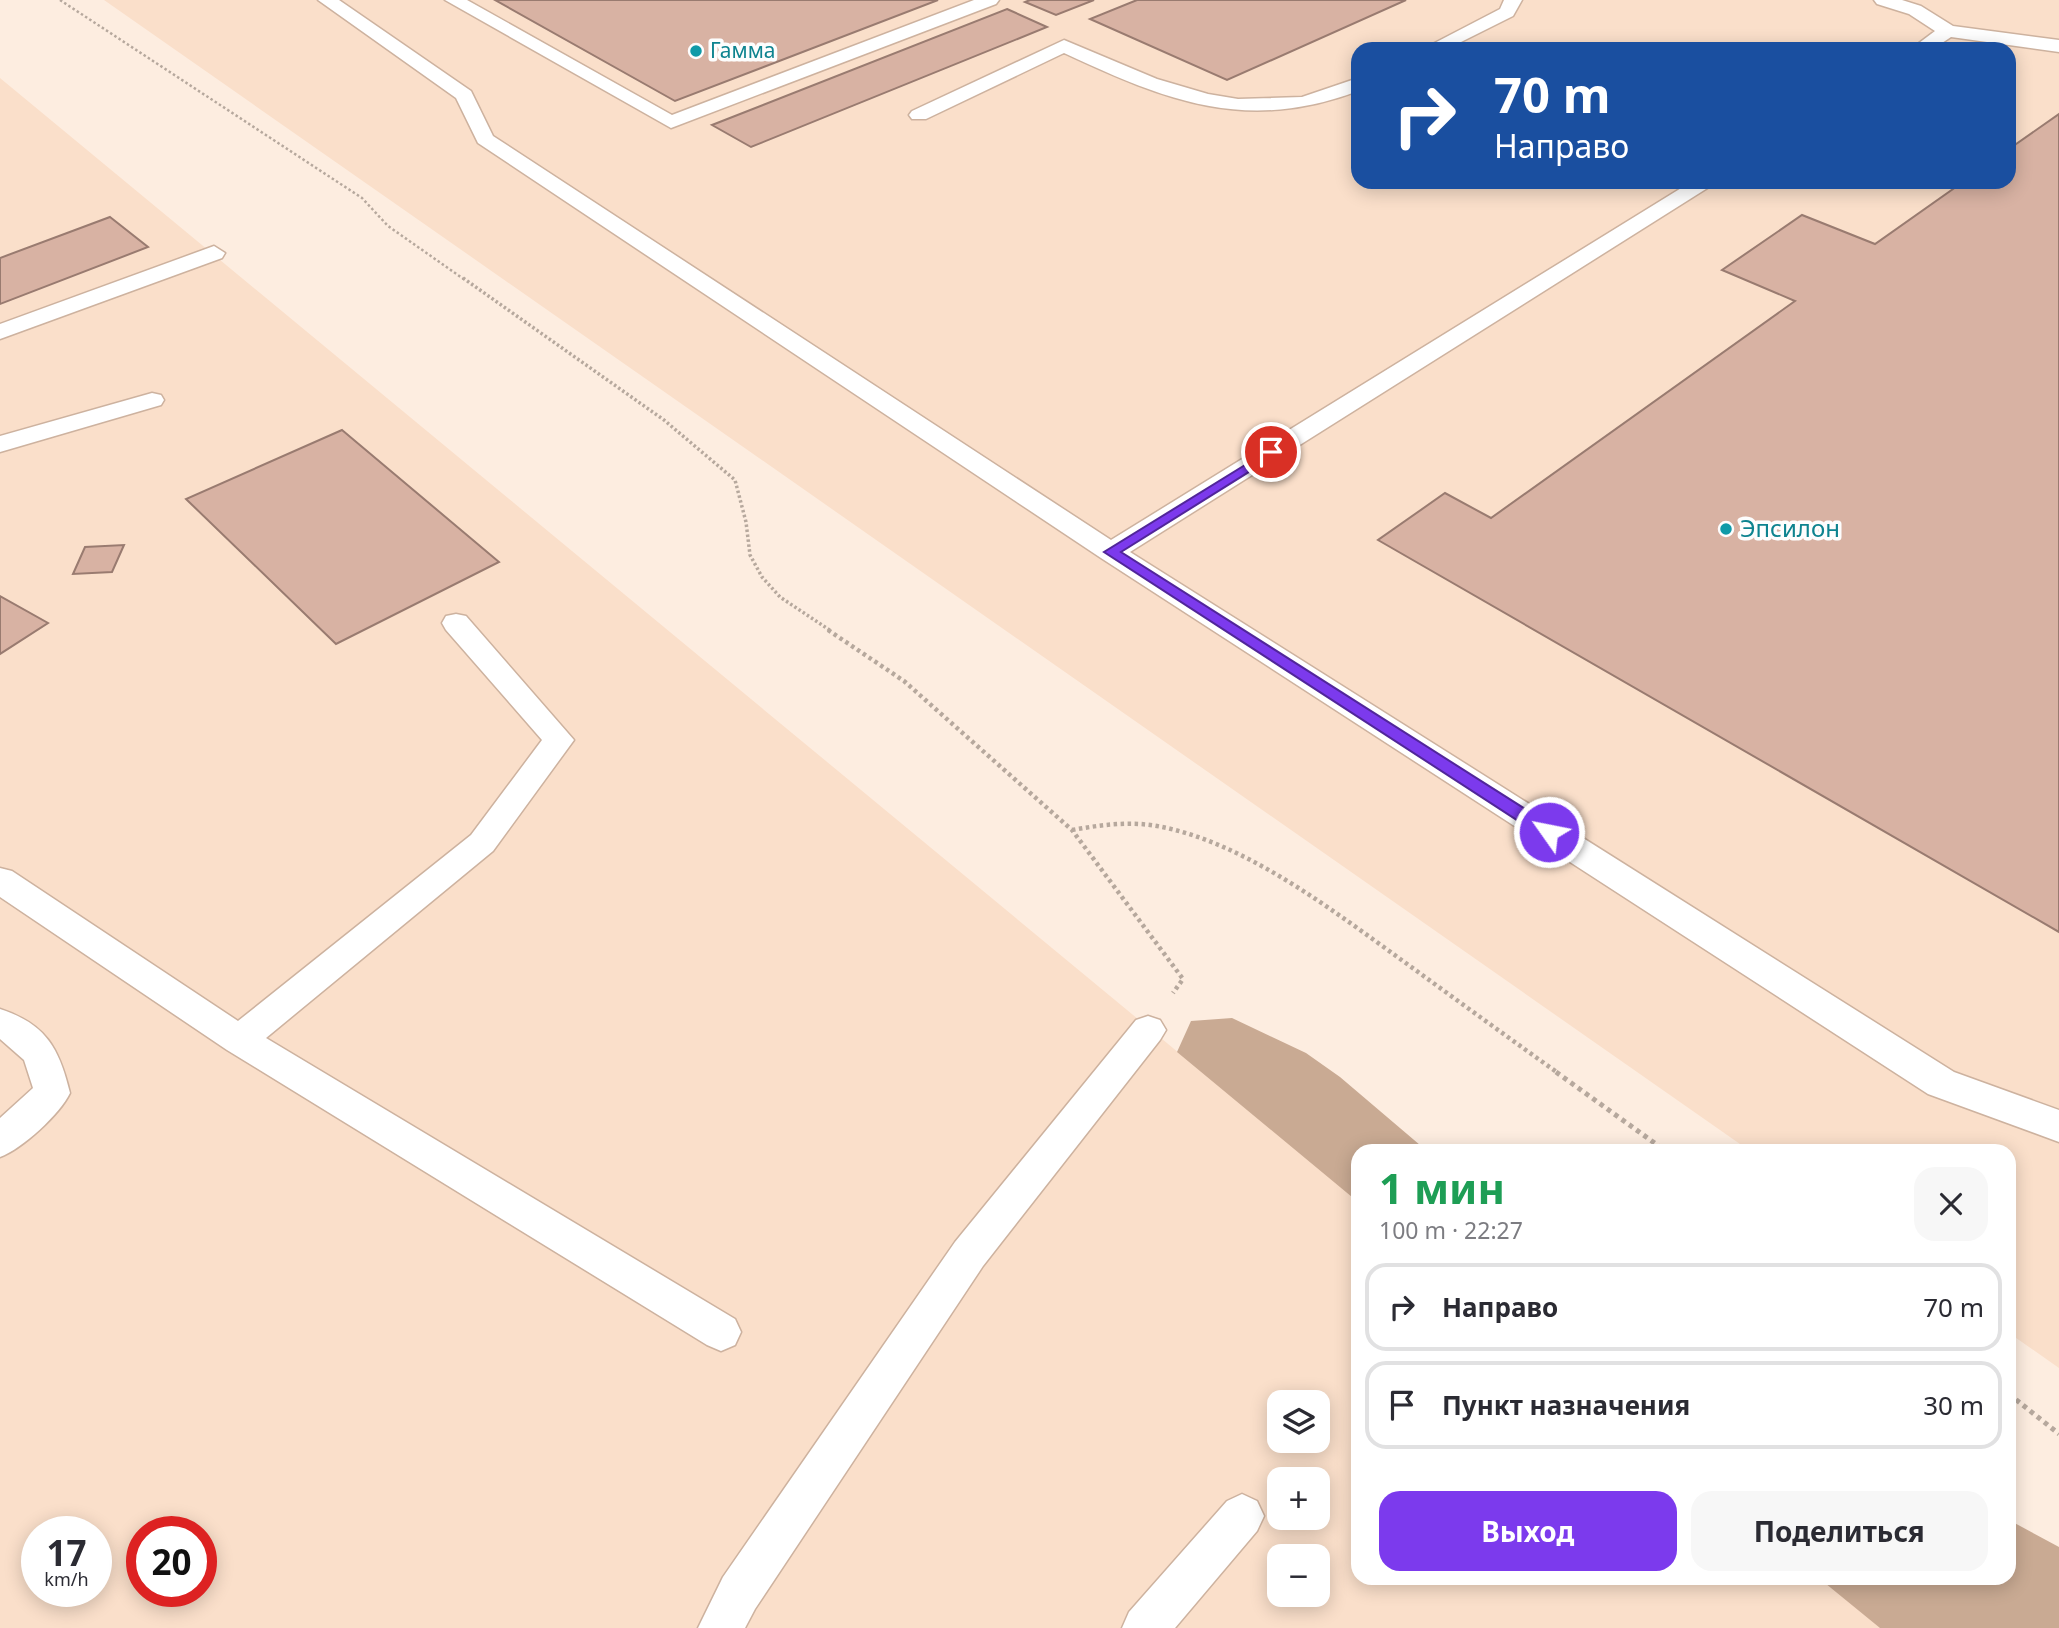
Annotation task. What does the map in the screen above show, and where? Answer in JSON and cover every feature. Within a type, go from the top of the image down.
[{"type":"lane","points":[[327,0],[464,94],[485,139],[1111,552],[1941,1083],[2059,1126]]},
{"type":"lane","points":[[454,0],[671,122],[990,0]]},
{"type":"lane","points":[[1446,42],[1507,12],[1513,0]]},
{"type":"lane","points":[[1884,0],[1915,10],[1948,32],[2059,46]]},
{"type":"lane","points":[[1932,42],[1948,32]]},
{"type":"lane","points":[[919,115],[1064,46],[1184,97],[1253,106],[1304,102],[1351,86]]},
{"type":"lane","points":[[1111,552],[1695,189]]},
{"type":"lane","points":[[0,332],[214,253]]},
{"type":"lane","points":[[0,443],[152,400]]},
{"type":"lane","points":[[239,1040],[482,843],[559,740],[456,623]]},
{"type":"lane","points":[[3,887],[239,1040],[722,1332]]},
{"type":"lane","points":[[0,1023],[17,1029],[43,1056],[52,1093],[0,1141]]},
{"type":"lane","points":[[721,1628],[739,1593],[969,1254],[1148,1030]]},
{"type":"lane","points":[[1145,1628],[1242,1516]]},
{"type":"path","points":[[60,0],[362,198],[388,226],[664,420],[734,480],[746,522],[750,555],[762,577],[780,597],[904,681],[1072,830],[1183,979],[1148,1030]]},
{"type":"path","points":[[1072,830],[1103,824],[1158,826],[1204,842],[1292,884],[1656,1144]]},
{"type":"path","points":[[2016,1400],[2059,1434]]},
{"type":"shaded area","points":[[104,0],[2059,0],[2059,1368],[2016,1338],[2016,1144],[1740,1144]]},
{"type":"shaded area","points":[[0,78],[1351,1195],[1351,1585],[1828,1585],[1882,1628],[0,1628]]},
{"type":"shaded area","points":[[1232,1018],[1306,1053],[1340,1077],[1419,1144],[1351,1144],[1351,1196],[1177,1052],[1191,1021]]},
{"type":"shaded area","points":[[2016,1524],[2059,1547],[2059,1628],[1880,1628],[1827,1585],[2016,1585]]},
{"type":"building","name":"Гамма","points":[[495,0],[938,0],[675,101]]},
{"type":"building","points":[[1094,0],[1056,15],[1025,2]]},
{"type":"building","points":[[1137,0],[1406,0],[1227,80],[1090,19]]},
{"type":"building","points":[[1007,9],[1047,27],[751,147],[712,125]]},
{"type":"building","name":"Эпсилон","points":[[2059,114],[2059,932],[1378,540],[1445,493],[1491,518],[1795,301],[1722,270],[1802,215],[1875,244],[1953,189],[2016,189],[2016,144]]},
{"type":"building","points":[[110,217],[148,247],[0,304],[0,258]]},
{"type":"building","points":[[342,430],[499,562],[336,644],[186,499]]},
{"type":"building","points":[[124,545],[112,572],[73,574],[85,547]]},
{"type":"building","points":[[0,596],[48,623],[0,654]]},
{"type":"place","name":"Гамма","points":[[696,51]]},
{"type":"place","name":"Эпсилон","points":[[1726,529]]},
{"type":"route","points":[[1271,452],[1111,552],[1549,832]]}]
